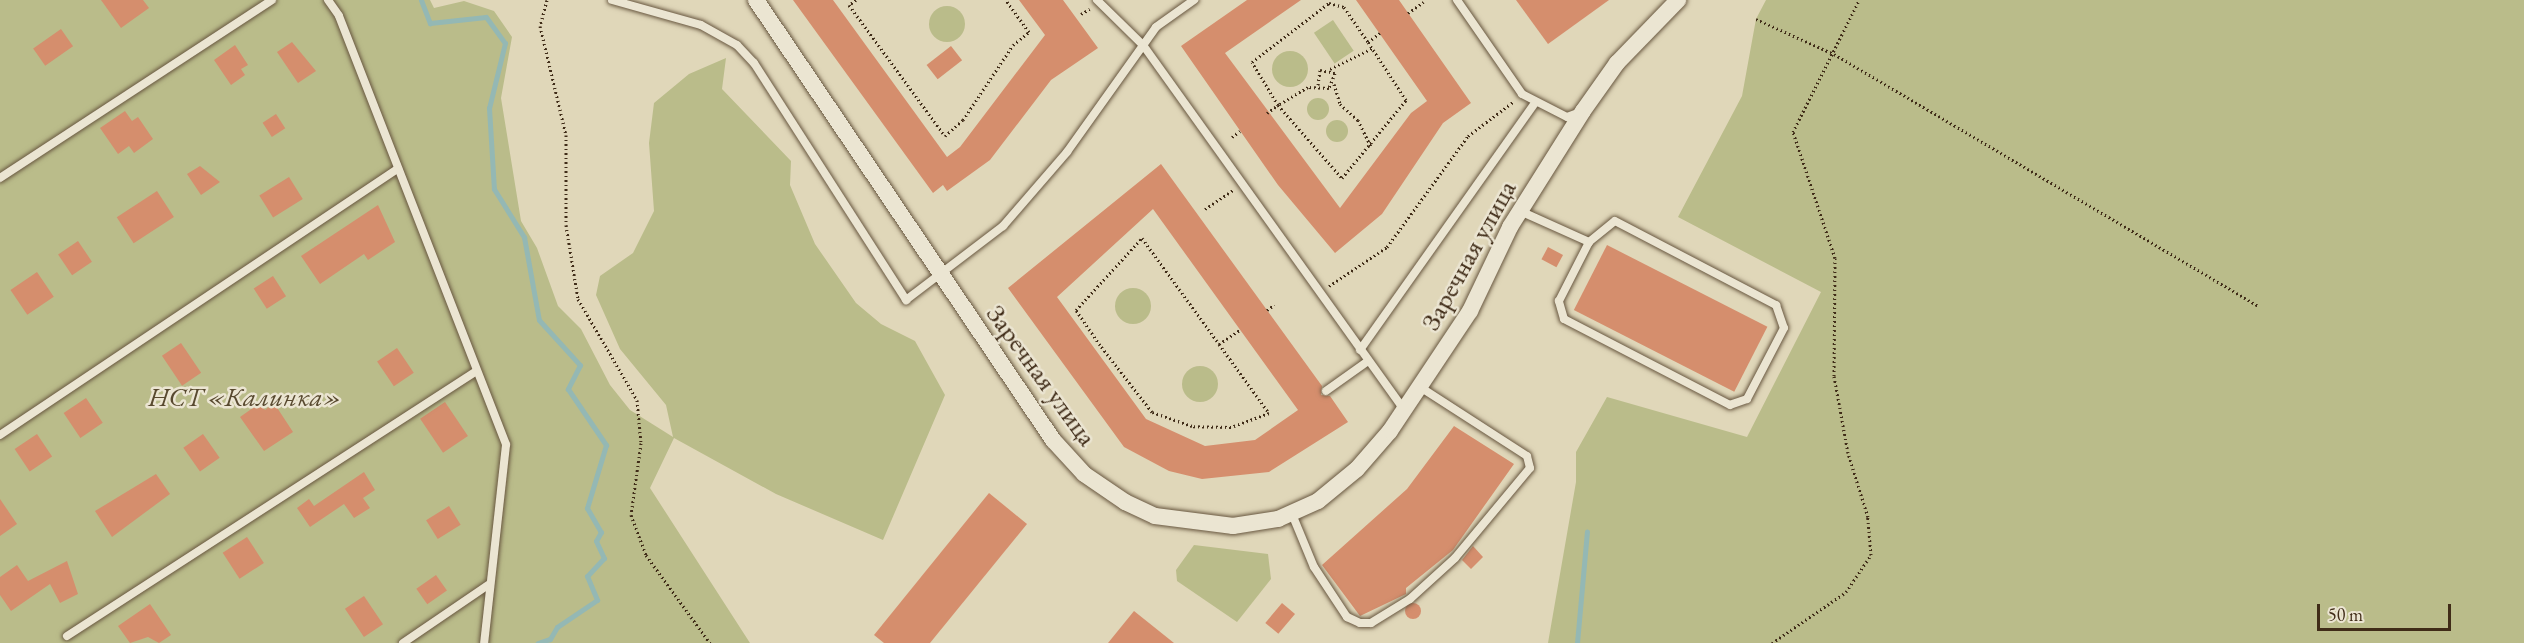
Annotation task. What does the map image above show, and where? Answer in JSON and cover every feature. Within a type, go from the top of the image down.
[{"type":"street","name":"Заречная улица","points":[[756,0],[940,277],[1053,440],[1102,488],[1167,518],[1233,526],[1292,514],[1357,469],[1404,410],[1470,311],[1520,211],[1583,111],[1617,63],[1678,0]]},
{"type":"lane","points":[[0,178],[272,0]]},
{"type":"lane","points":[[328,0],[398,169],[506,445],[503,499],[488,585],[484,643]]},
{"type":"lane","points":[[612,0],[701,25],[737,45],[754,63],[906,300],[940,277],[1003,226],[1060,161],[1156,27],[1194,0]]},
{"type":"lane","points":[[1097,0],[1143,45],[1317,294],[1404,410]]},
{"type":"lane","points":[[1457,0],[1522,94],[1534,104],[1567,117],[1583,111]]},
{"type":"lane","points":[[1359,350],[1534,104]]},
{"type":"lane","points":[[0,435],[398,169]]},
{"type":"lane","points":[[1520,211],[1589,242]]},
{"type":"lane","points":[[1615,221],[1776,305],[1784,328],[1747,399],[1730,405],[1564,319],[1559,301],[1589,242],[1615,221]]},
{"type":"lane","points":[[1326,391],[1368,361]]},
{"type":"lane","points":[[67,636],[477,371]]},
{"type":"lane","points":[[1292,514],[1314,567],[1347,617],[1360,623],[1371,623],[1410,599],[1455,558],[1530,468],[1527,456],[1420,387]]},
{"type":"lane","points":[[403,643],[488,585]]},
{"type":"path","points":[[547,0],[540,26],[566,135],[566,225],[578,299],[637,400],[641,443],[631,515],[646,555],[710,643]]},
{"type":"path","points":[[856,0],[849,5],[945,136],[963,120],[1013,45],[1029,32],[1006,0]]},
{"type":"path","points":[[1772,643],[1846,592],[1871,555],[1868,517],[1848,453],[1834,376],[1835,258],[1793,132],[1859,0]]},
{"type":"path","points":[[1408,13],[1424,2]]},
{"type":"path","points":[[1329,3],[1344,7],[1373,48],[1406,100],[1371,147],[1342,178],[1278,105],[1252,62],[1329,3]]},
{"type":"path","points":[[1756,20],[1834,54],[2259,306]]},
{"type":"path","points":[[1368,42],[1380,33]]},
{"type":"path","points":[[1318,85],[1317,73],[1373,48]]},
{"type":"path","points":[[1330,69],[1340,104],[1358,120],[1371,147]]},
{"type":"path","points":[[1267,112],[1318,85],[1334,84]]},
{"type":"path","points":[[1317,294],[1387,247],[1468,136],[1522,94]]},
{"type":"path","points":[[1232,137],[1240,131]]},
{"type":"path","points":[[1205,209],[1241,184]]},
{"type":"path","points":[[1143,238],[1219,344],[1269,413],[1232,427],[1192,426],[1152,412],[1076,310],[1143,238]]},
{"type":"path","points":[[1268,310],[1274,305]]},
{"type":"path","points":[[1219,344],[1240,330]]},
{"type":"green space","name":"НСТ «Калинка»","points":[[0,0],[430,0],[434,8],[464,1],[494,11],[512,37],[501,98],[521,221],[537,248],[558,306],[581,329],[610,385],[630,410],[673,437],[666,405],[620,349],[596,295],[600,276],[633,253],[654,211],[649,143],[654,103],[689,74],[726,58],[722,89],[791,161],[790,185],[815,244],[856,303],[881,324],[915,341],[945,395],[883,540],[776,494],[674,438],[650,488],[750,643],[0,643]]},
{"type":"green space","points":[[1766,0],[2524,0],[2524,643],[1548,643],[1576,482],[1576,452],[1607,397],[1747,437],[1821,292],[1678,217],[1742,96],[1756,19]]},
{"type":"green space","points":[[947,6],[959,12],[965,24],[959,36],[947,42],[935,36],[929,24],[935,12]]},
{"type":"green space","points":[[1333,20],[1354,51],[1335,64],[1314,33]]},
{"type":"green space","points":[[1290,51],[1303,56],[1308,69],[1303,82],[1290,87],[1277,82],[1272,69],[1277,56]]},
{"type":"green space","points":[[1318,98],[1326,101],[1329,109],[1326,117],[1318,120],[1310,117],[1307,109],[1310,101]]},
{"type":"green space","points":[[1337,120],[1345,123],[1348,131],[1345,139],[1337,142],[1329,139],[1326,131],[1329,123]]},
{"type":"green space","points":[[1133,288],[1146,293],[1151,306],[1146,319],[1133,324],[1120,319],[1115,306],[1120,293]]},
{"type":"green space","points":[[1200,366],[1213,371],[1218,384],[1213,397],[1200,402],[1187,397],[1182,384],[1187,371]]},
{"type":"green space","points":[[1194,545],[1268,554],[1271,579],[1237,622],[1177,581],[1176,570]]},
{"type":"building","points":[[101,0],[143,0],[149,8],[121,28]]},
{"type":"building","points":[[793,0],[833,0],[947,157],[960,147],[1045,35],[1019,0],[1063,0],[1098,48],[1051,80],[990,160],[947,191],[943,185],[933,193]]},
{"type":"building","points":[[1247,0],[1301,0],[1225,53],[1340,208],[1411,113],[1427,101],[1356,0],[1399,0],[1471,103],[1443,123],[1382,214],[1335,253],[1278,185],[1181,46]]},
{"type":"building","points":[[1516,0],[1609,0],[1548,44]]},
{"type":"building","points":[[61,29],[73,46],[45,66],[33,49]]},
{"type":"building","points":[[292,42],[316,71],[298,83],[277,52]]},
{"type":"building","points":[[235,45],[248,65],[241,69],[245,75],[231,85],[214,60]]},
{"type":"building","points":[[951,46],[962,60],[938,79],[927,65]]},
{"type":"building","points":[[125,111],[132,121],[138,117],[153,139],[134,153],[129,146],[118,154],[100,128]]},
{"type":"building","points":[[276,114],[285,128],[272,137],[263,123]]},
{"type":"building","points":[[1161,164],[1322,386],[1321,395],[1330,396],[1348,422],[1269,472],[1202,479],[1169,471],[1124,447],[1008,288]],"holes":[[[1153,209],[1298,410],[1255,440],[1205,446],[1146,419],[1057,297]]]},
{"type":"building","points":[[200,166],[220,182],[201,195],[187,174]]},
{"type":"building","points":[[289,177],[303,199],[273,218],[259,196]]},
{"type":"building","points":[[157,191],[174,217],[134,243],[117,217]]},
{"type":"building","points":[[378,205],[395,242],[368,260],[364,254],[320,284],[301,256]]},
{"type":"building","points":[[78,241],[92,262],[72,275],[58,254]]},
{"type":"building","points":[[1607,245],[1767,327],[1734,392],[1574,310]]},
{"type":"building","points":[[1548,247],[1563,255],[1556,267],[1541,259]]},
{"type":"building","points":[[37,272],[54,297],[27,315],[10,290]]},
{"type":"building","points":[[273,276],[286,296],[267,309],[254,289]]},
{"type":"building","points":[[181,343],[201,373],[182,386],[162,356]]},
{"type":"building","points":[[397,348],[414,373],[394,386],[377,361]]},
{"type":"building","points":[[86,398],[103,423],[80,438],[64,413]]},
{"type":"building","points":[[445,402],[468,436],[443,453],[420,419]]},
{"type":"building","points":[[260,403],[265,410],[274,403],[293,432],[264,451],[240,417]]},
{"type":"building","points":[[1454,426],[1514,464],[1453,550],[1406,588],[1406,594],[1360,616],[1322,565],[1407,489]]},
{"type":"building","points":[[37,434],[52,456],[30,471],[15,449]]},
{"type":"building","points":[[203,434],[220,458],[200,472],[183,448]]},
{"type":"building","points":[[364,472],[375,490],[363,498],[370,508],[354,518],[344,504],[310,527],[297,508],[309,499],[314,506]]},
{"type":"building","points":[[156,474],[170,494],[112,537],[95,511]]},
{"type":"building","points":[[989,493],[1027,524],[930,643],[884,643],[874,635]]},
{"type":"building","points":[[0,499],[17,524],[0,536]]},
{"type":"building","points":[[449,506],[461,525],[438,539],[426,520]]},
{"type":"building","points":[[247,537],[264,563],[240,579],[223,553]]},
{"type":"building","points":[[1473,546],[1483,557],[1471,569],[1462,560]]},
{"type":"building","points":[[67,561],[78,594],[60,603],[50,584],[11,611],[0,595],[0,577],[17,565],[28,581]]},
{"type":"building","points":[[436,575],[447,591],[427,604],[416,589]]},
{"type":"building","points":[[364,596],[383,624],[364,637],[345,609]]},
{"type":"building","points":[[1282,603],[1295,614],[1278,634],[1265,623]]},
{"type":"building","points":[[1413,603],[1419,605],[1421,611],[1419,617],[1413,619],[1407,617],[1405,611],[1407,605]]},
{"type":"building","points":[[150,604],[171,635],[159,643],[148,637],[130,643],[118,626]]},
{"type":"building","points":[[1134,611],[1174,643],[1108,643]]},
{"type":"waterway","points":[[421,0],[430,23],[486,17],[505,43],[489,108],[494,189],[524,237],[539,320],[580,365],[568,389],[606,445],[587,508],[601,532],[596,541],[604,558],[587,576],[597,600],[557,627],[550,639],[538,643]]},
{"type":"waterway","points":[[1577,643],[1587,531]]}]
